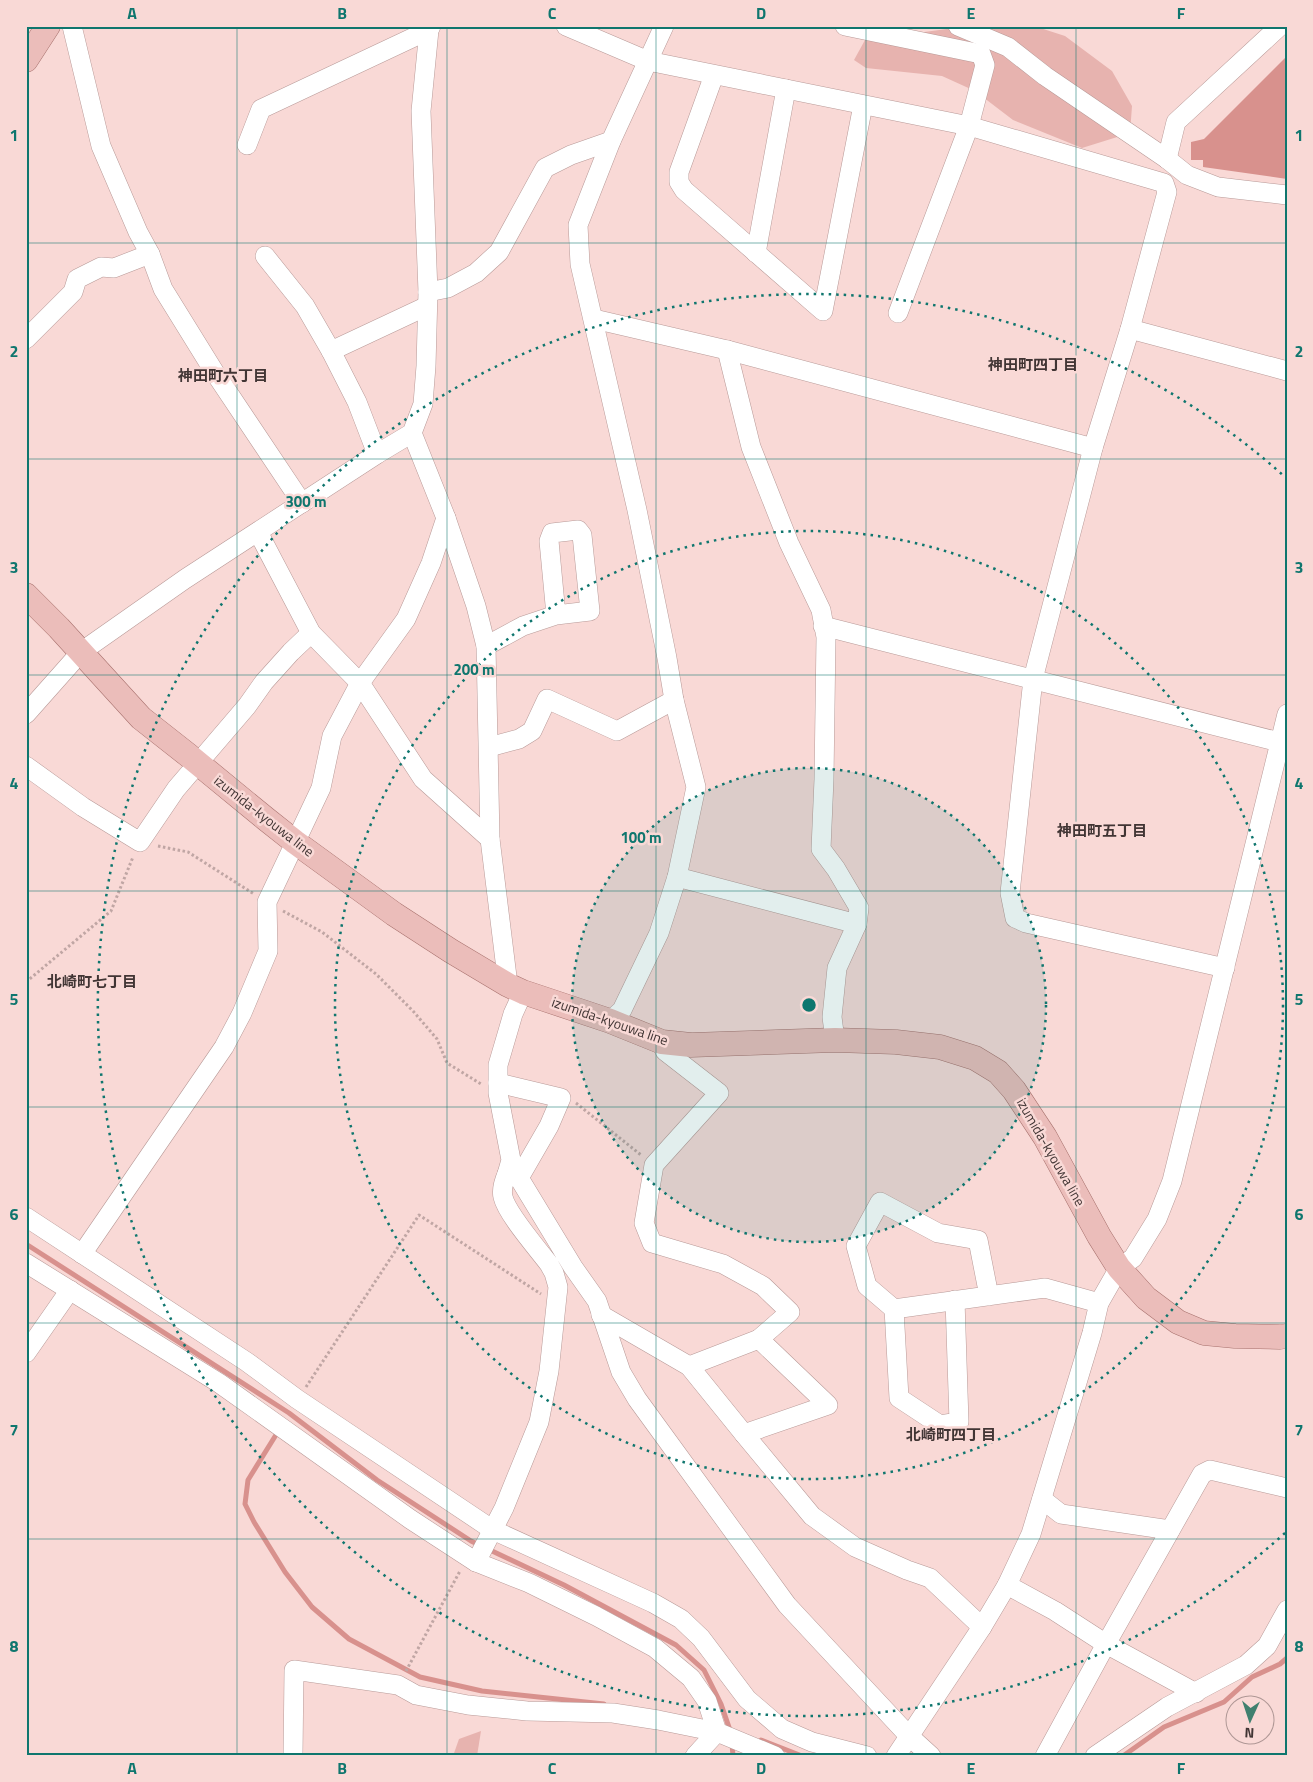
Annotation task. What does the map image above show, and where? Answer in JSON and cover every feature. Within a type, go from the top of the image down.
[{"type":"main road","points":[[26,60],[48,26]]},
{"type":"main road","name":"izumida-kyouwa line","points":[[26,595],[141,718],[295,842],[394,914],[451,951],[516,988],[662,1042],[691,1045],[835,1040],[896,1042],[940,1047],[976,1058],[998,1072],[1014,1090],[1045,1137],[1099,1236],[1119,1268],[1146,1298],[1178,1322],[1204,1333],[1235,1336],[1287,1336]]},
{"type":"street","points":[[72,26],[100,146],[138,232],[150,254],[162,289],[215,373],[302,503]]},
{"type":"street","points":[[566,26],[648,61],[969,126],[1164,183],[1167,192],[1130,329],[1093,448],[1033,679],[1010,893],[1015,918],[1026,923],[1225,968]]},
{"type":"street","points":[[610,1022],[622,1010],[659,933],[677,876],[696,787],[674,700],[639,519],[580,264],[578,225],[611,141],[664,26]]},
{"type":"street","points":[[845,26],[981,54],[985,65],[969,126],[898,313]]},
{"type":"street","points":[[958,26],[1008,47],[1045,76],[1168,159],[1187,176],[1218,187],[1287,195]]},
{"type":"street","points":[[1168,159],[1176,122],[1280,26]]},
{"type":"street","points":[[247,145],[261,109],[430,28]]},
{"type":"street","points":[[26,714],[81,652],[185,579],[412,433],[423,404],[426,366],[427,299],[421,111],[430,28]]},
{"type":"street","points":[[714,75],[679,172],[679,182],[684,190],[823,312],[864,105]]},
{"type":"street","points":[[756,253],[786,90]]},
{"type":"street","points":[[331,352],[476,273],[499,252],[545,168],[571,155],[611,141]]},
{"type":"street","points":[[26,339],[73,292],[77,279],[101,267],[114,268],[150,254]]},
{"type":"street","points":[[265,256],[305,306],[357,402],[377,454]]},
{"type":"street","points":[[594,319],[727,350],[1093,448]]},
{"type":"street","points":[[1130,329],[1287,371]]},
{"type":"street","points":[[727,350],[751,448],[789,543],[821,610],[826,637],[825,750],[821,849],[836,869],[859,908],[857,924],[837,968],[832,1017],[835,1040]]},
{"type":"street","points":[[412,433],[446,518],[476,606],[486,646],[490,839],[516,988],[513,1014],[498,1065],[498,1093],[513,1176],[597,1301],[621,1372],[637,1399],[787,1604],[909,1736],[931,1756]]},
{"type":"street","points":[[82,1254],[224,1047],[242,1013],[268,951],[267,902],[321,788],[332,736],[360,682],[406,619],[431,563],[446,518]]},
{"type":"street","points":[[258,532],[311,633],[360,682],[423,779],[490,839]]},
{"type":"street","points":[[486,646],[523,626],[556,615]]},
{"type":"street","points":[[823,626],[1283,743]]},
{"type":"street","points":[[26,766],[83,808],[140,842],[176,789],[197,763],[247,706],[264,682],[311,633]]},
{"type":"street","points":[[489,747],[519,739],[532,731],[547,699],[617,731],[674,700]]},
{"type":"street","points":[[896,1756],[982,1627],[1007,1585],[1031,1534],[1099,1303],[1119,1268],[1133,1258],[1157,1219],[1172,1181],[1283,743],[1287,714]]},
{"type":"street","points":[[677,876],[857,924]]},
{"type":"street","points":[[662,1042],[665,1051],[719,1093],[654,1165],[644,1223],[652,1243],[724,1264],[763,1286],[790,1312],[759,1339],[689,1366]]},
{"type":"street","points":[[474,1558],[493,1530],[504,1508],[539,1422],[549,1371],[558,1287],[554,1273],[511,1212],[503,1197],[502,1187],[513,1176],[549,1126],[561,1098],[498,1083]]},
{"type":"street","points":[[989,1296],[978,1240],[938,1233],[880,1202],[856,1246],[866,1286],[894,1308],[989,1296],[1045,1288],[1099,1303]]},
{"type":"street","points":[[26,1217],[247,1362],[297,1399],[493,1530],[653,1603],[681,1619],[701,1638],[747,1699],[782,1729],[841,1753],[867,1756]]},
{"type":"street","points":[[26,1263],[219,1383],[410,1519],[474,1558],[596,1616],[655,1648],[690,1678],[707,1701],[717,1732]]},
{"type":"street","points":[[26,1354],[70,1290]]},
{"type":"street","points":[[894,1308],[899,1398],[940,1425],[958,1422],[954,1300]]},
{"type":"street","points":[[601,1315],[689,1366],[812,1516],[855,1547],[930,1578],[982,1627]]},
{"type":"street","points":[[744,1434],[828,1405],[759,1339]]},
{"type":"street","points":[[1045,1756],[1202,1474],[1210,1470],[1287,1488]]},
{"type":"street","points":[[1042,1499],[1061,1514],[1170,1530]]},
{"type":"street","points":[[1007,1585],[1055,1611],[1106,1644],[1196,1693]]},
{"type":"street","points":[[1094,1756],[1167,1707],[1246,1666],[1267,1646],[1287,1610]]},
{"type":"street","points":[[293,1756],[294,1670],[398,1685],[416,1695],[468,1705],[527,1712],[613,1713],[658,1720],[717,1732],[775,1756]]},
{"type":"street","points":[[695,1756],[717,1732]]},
{"type":"path","points":[[561,1098],[569,1097],[654,1165]]},
{"type":"path","points":[[297,1399],[419,1215],[556,1304]]},
{"type":"path","points":[[398,1685],[474,1558]]},
{"type":"shaded area","points":[[969,26],[1034,26],[1065,36],[1112,71],[1132,106],[1130,133],[1082,148],[1013,120],[975,91],[942,76],[866,68],[854,60],[865,40]]},
{"type":"shaded area","points":[[1287,56],[1287,179],[1203,167],[1203,160],[1191,160],[1191,142],[1204,139]]},
{"type":"shaded area","points":[[481,1731],[477,1756],[453,1756],[459,1739]]},
{"type":"waterway","points":[[26,1244],[289,1413],[377,1480],[471,1541],[564,1585],[676,1645],[704,1670],[721,1704],[731,1733]]},
{"type":"waterway","points":[[279,1430],[248,1480],[245,1504],[285,1572],[312,1607],[349,1639],[420,1677],[482,1691],[604,1704]]},
{"type":"waterway","points":[[1123,1756],[1164,1727],[1224,1702],[1252,1677],[1280,1664],[1287,1658]]},
{"type":"waterway","points":[[761,1740],[802,1756]]},
{"type":"waterway","points":[[732,1744],[733,1756]]},
{"type":"district","name":"神田町四丁目","points":[[1033,365]]},
{"type":"district","name":"神田町六丁目","points":[[223,376]]},
{"type":"district","name":"神田町五丁目","points":[[1102,831]]},
{"type":"district","name":"北崎町七丁目","points":[[92,982]]},
{"type":"district","name":"北崎町四丁目","points":[[951,1435]]}]
